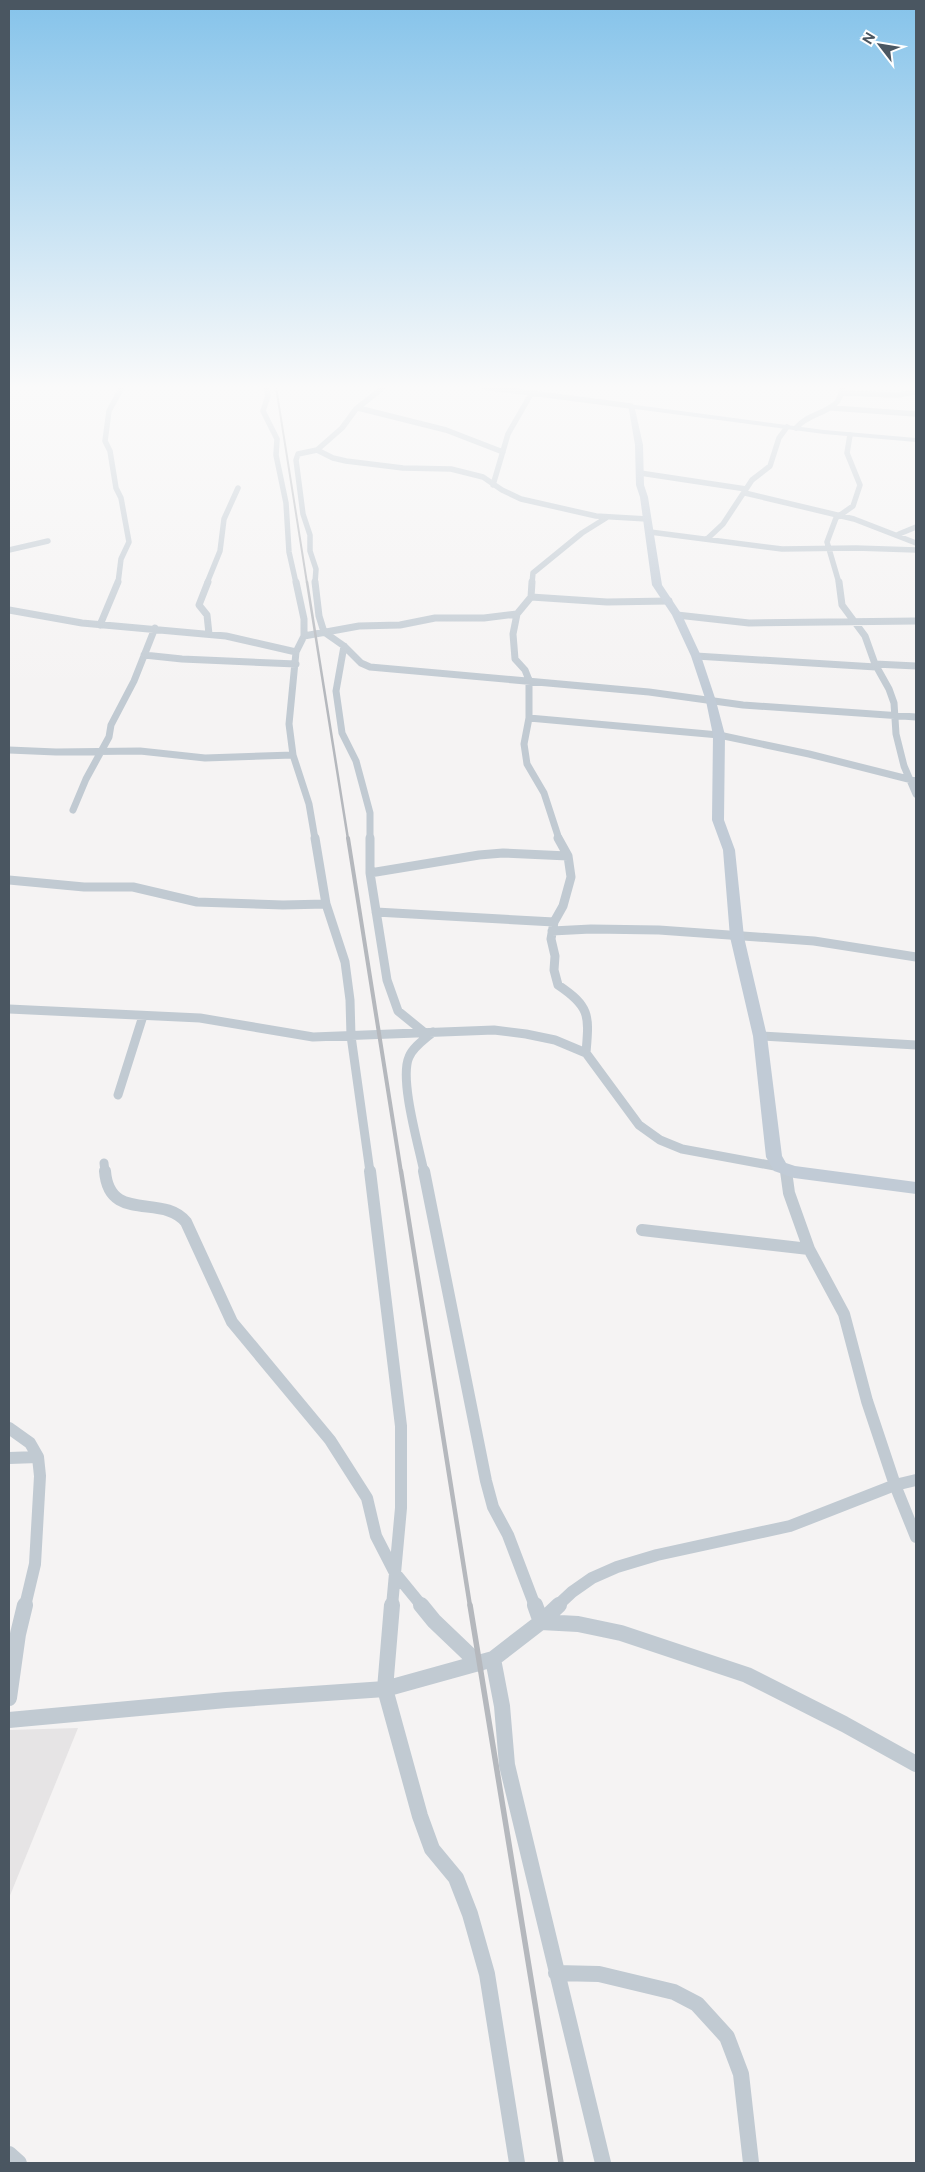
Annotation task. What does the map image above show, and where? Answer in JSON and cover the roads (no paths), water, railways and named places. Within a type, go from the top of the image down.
[{"type":"street","points":[[100,625],[116,590],[120,576],[121,559],[129,542],[121,498],[116,488]]},
{"type":"street","points":[[209,634],[206,615],[199,604],[220,551],[224,519],[238,488]]},
{"type":"street","points":[[283,488],[286,503],[290,557],[304,619],[304,636],[296,652],[289,724],[293,755],[309,804],[326,904],[345,962],[350,1000],[351,1036],[364,1122],[401,1426],[401,1508],[385,1689],[420,1816],[432,1849],[456,1878],[470,1914],[488,1974],[517,2163]]},
{"type":"street","points":[[300,488],[304,514],[307,519],[310,551],[316,569],[315,582],[319,616],[324,632],[344,646],[361,663],[370,667],[529,680],[649,692],[711,701],[916,717]]},
{"type":"street","points":[[500,488],[521,499],[606,518],[647,519]]},
{"type":"street","points":[[641,488],[650,532],[657,585],[669,602],[696,656],[711,701],[719,735],[718,820],[731,865],[737,937],[760,1036],[774,1157],[783,1169],[809,1248],[844,1314],[867,1401],[895,1485],[916,1537]]},
{"type":"street","points":[[730,488],[823,508],[898,534],[916,543]]},
{"type":"street","points":[[707,539],[723,524],[748,488]]},
{"type":"street","points":[[859,488],[853,506],[840,514],[833,524],[827,542],[838,572],[842,605],[864,636],[894,703],[893,714],[904,766],[913,781],[916,794]]},
{"type":"street","points":[[586,1053],[587,1027],[582,1004],[577,997],[558,985],[556,980],[555,956],[551,939],[553,927],[563,906],[571,877],[568,856],[556,834],[544,793],[528,764],[524,744],[528,718],[529,680],[516,659],[513,634],[517,614],[531,597],[533,573],[582,533],[606,518]]},
{"type":"street","points":[[898,534],[916,527]]},
{"type":"street","points":[[650,532],[782,550],[882,548],[916,550]]},
{"type":"street","points":[[9,550],[48,541]]},
{"type":"street","points":[[531,597],[607,602],[669,602]]},
{"type":"street","points":[[9,610],[100,625],[155,628],[226,636],[296,652]]},
{"type":"street","points":[[304,636],[359,626],[400,626],[434,618],[476,618],[517,614]]},
{"type":"street","points":[[676,615],[750,623],[916,621]]},
{"type":"street","points":[[73,810],[86,780],[109,737],[111,725],[134,681],[155,628]]},
{"type":"street","points":[[344,646],[336,691],[342,733],[356,761],[370,813],[370,872],[387,980],[398,1011],[429,1033]]},
{"type":"street","points":[[144,655],[182,659],[296,664]]},
{"type":"street","points":[[696,656],[916,666]]},
{"type":"street","points":[[528,718],[719,735],[808,754],[913,781]]},
{"type":"street","points":[[9,750],[140,751],[205,758],[293,755]]},
{"type":"street","points":[[370,872],[495,853],[568,856]]},
{"type":"street","points":[[9,880],[84,887],[133,887],[198,902],[274,905],[326,904]]},
{"type":"street","points":[[376,912],[553,927],[623,929],[814,941],[916,956]]},
{"type":"street","points":[[9,1009],[200,1018],[314,1037],[494,1030],[526,1034],[555,1040],[586,1053],[639,1126],[670,1146],[783,1169],[916,1188]]},
{"type":"street","points":[[118,1095],[143,1016]]},
{"type":"street","points":[[429,1033],[413,1050],[405,1065],[407,1091],[444,1264],[486,1481],[494,1507],[508,1535],[542,1622]]},
{"type":"street","points":[[760,1036],[916,1045]]},
{"type":"street","points":[[104,1163],[105,1182],[110,1195],[114,1198],[123,1202],[172,1212],[182,1218],[191,1230],[232,1322],[330,1440],[367,1498],[376,1536],[395,1573],[434,1621],[486,1662],[502,1706],[507,1765],[603,2163]]},
{"type":"street","points":[[642,1230],[809,1248]]},
{"type":"street","points":[[9,1428],[30,1443],[38,1457],[39,1501],[35,1564],[18,1634],[9,1698]]},
{"type":"street","points":[[9,1458],[38,1457]]},
{"type":"street","points":[[9,1720],[226,1700],[385,1689],[486,1662],[542,1622],[572,1592],[592,1578],[617,1567],[657,1555],[790,1526],[895,1485],[916,1480]]},
{"type":"street","points":[[542,1622],[578,1624],[621,1633],[748,1675],[844,1724],[916,1764]]},
{"type":"street","points":[[556,1973],[599,1974],[674,1992],[697,2004],[727,2037],[741,2074],[751,2163]]},
{"type":"street","points":[[9,2154],[19,2163]]},
{"type":"railway","points":[[292,488],[307,583]]},
{"type":"railway","points":[[307,582],[348,839]]},
{"type":"railway","points":[[348,838],[401,1172]]},
{"type":"railway","points":[[401,1171],[470,1606]]},
{"type":"railway","points":[[470,1605],[561,2163]]}]
